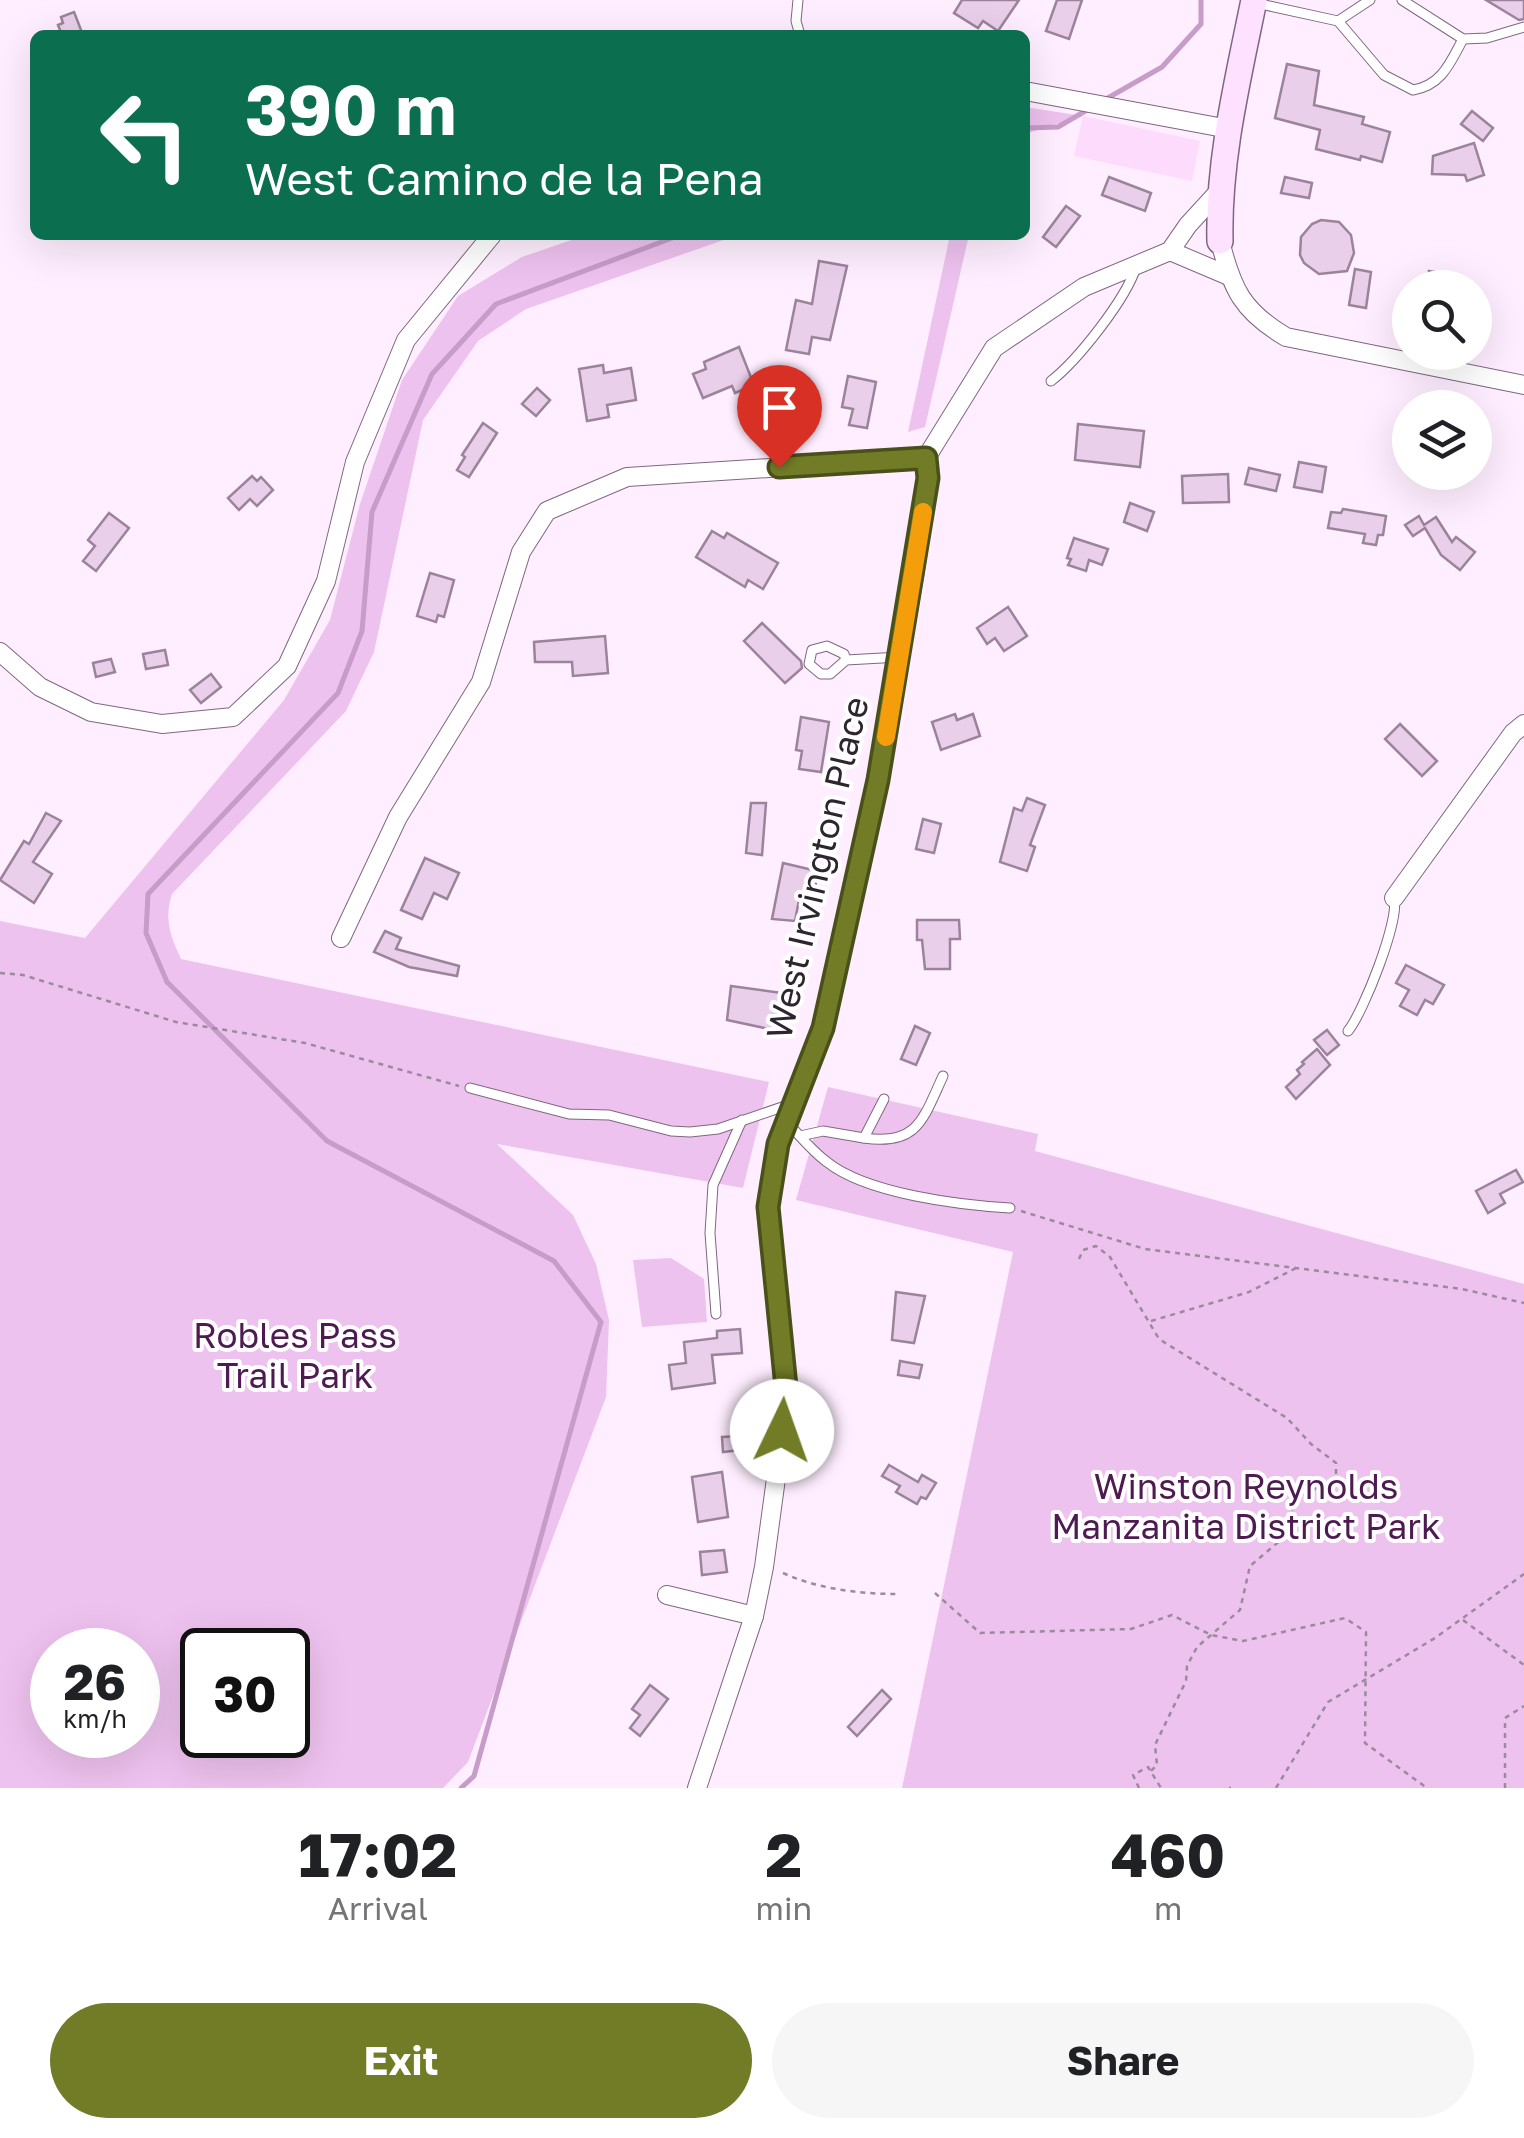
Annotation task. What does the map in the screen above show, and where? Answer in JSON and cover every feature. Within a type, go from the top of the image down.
[{"type":"street","points":[[1254,1],[1220,190],[1220,241],[1238,296],[1252,312],[1286,337],[1524,385]]},
{"type":"street","points":[[1030,92],[1229,129]]},
{"type":"street","points":[[1220,190],[1170,252],[1229,276]]},
{"type":"street","points":[[0,652],[40,687],[91,712],[162,724],[233,717],[287,666],[326,581],[355,462],[406,340],[488,240]]},
{"type":"street","name":"West Irvington Place","points":[[698,1788],[754,1616],[787,1397],[768,1207],[778,1144],[823,1028],[878,780],[928,478],[926,458],[994,348],[1084,287],[1170,252]]},
{"type":"street","points":[[342,938],[398,817],[481,682],[521,552],[547,511],[627,477],[926,458]]},
{"type":"street","points":[[1394,898],[1513,733],[1524,724]]},
{"type":"street","points":[[667,1595],[754,1616]]},
{"type":"lane","points":[[798,0],[799,30]]},
{"type":"lane","points":[[1338,21],[1370,0]]},
{"type":"lane","points":[[1402,0],[1463,39],[1488,38],[1524,27]]},
{"type":"lane","points":[[1254,1],[1338,21],[1384,75],[1414,90],[1432,85],[1444,75],[1463,39]]},
{"type":"lane","points":[[1051,381],[1078,356],[1130,287],[1136,264]]},
{"type":"lane","points":[[846,660],[900,657]]},
{"type":"lane","points":[[1348,1031],[1360,1016],[1387,942],[1397,908],[1394,898]]},
{"type":"lane","points":[[800,1136],[822,1131],[888,1142],[908,1133],[927,1110],[943,1076]]},
{"type":"lane","points":[[470,1088],[568,1114],[609,1115],[672,1131],[718,1128],[794,1103]]},
{"type":"lane","points":[[864,1138],[884,1099]]},
{"type":"lane","points":[[716,1314],[710,1234],[713,1185],[742,1120]]},
{"type":"lane","points":[[787,1122],[829,1164],[874,1183],[934,1200],[1010,1208]]},
{"type":"path","points":[[0,973],[24,975],[176,1022],[304,1043],[470,1088]]},
{"type":"path","points":[[1010,1208],[1145,1249],[1462,1289],[1524,1303]]},
{"type":"path","points":[[1096,1234],[1096,1246]]},
{"type":"path","points":[[1079,1259],[1083,1250],[1096,1246]]},
{"type":"path","points":[[1096,1246],[1110,1257],[1160,1339],[1287,1418],[1336,1464],[1336,1476],[1295,1501],[1282,1539],[1250,1566],[1240,1610],[1198,1647],[1187,1666],[1186,1682],[1154,1744],[1157,1765],[1151,1772]]},
{"type":"path","points":[[1150,1321],[1250,1292],[1298,1267]]},
{"type":"path","points":[[764,1567],[806,1583],[862,1594],[898,1594]]},
{"type":"path","points":[[1276,1788],[1328,1702],[1462,1619],[1524,1574]]},
{"type":"path","points":[[935,1593],[980,1632],[1132,1629],[1172,1615],[1211,1635],[1243,1641],[1345,1618],[1366,1632],[1365,1743],[1427,1788]]},
{"type":"path","points":[[1462,1619],[1524,1666]]},
{"type":"path","points":[[1505,1788],[1505,1718],[1524,1706]]},
{"type":"path","points":[[1139,1788],[1133,1775],[1148,1767],[1161,1788]]},
{"type":"shaded area","points":[[1083,116],[1200,141],[1192,181],[1074,156]]},
{"type":"green space","points":[[1030,108],[1083,116],[1030,132]]},
{"type":"green space","name":"Robles Pass Trail Park","points":[[571,240],[724,240],[526,309],[478,341],[423,420],[374,652],[346,711],[172,894],[169,927],[181,959],[769,1082],[743,1188],[497,1144],[573,1215],[596,1264],[609,1320],[606,1397],[468,1762],[443,1788],[0,1788],[0,921],[85,938],[284,700],[330,620],[360,504],[402,380],[458,296],[522,257]]},
{"type":"green space","points":[[949,240],[968,240],[925,427],[908,432]]},
{"type":"green space","name":"Winston Reynolds Manzanita District Park","points":[[828,1087],[1038,1134],[1035,1151],[1524,1284],[1524,1788],[902,1788],[1013,1252],[796,1200]]},
{"type":"green space","points":[[671,1258],[704,1279],[707,1322],[642,1327],[633,1260]]},
{"type":"building","points":[[962,0],[1019,0],[999,30],[983,21],[978,28],[954,13]]},
{"type":"building","points":[[1057,0],[1082,0],[1069,39],[1046,31]]},
{"type":"building","points":[[1486,0],[1524,0],[1524,19],[1519,20]]},
{"type":"building","points":[[74,12],[81,30],[60,30],[61,17]]},
{"type":"building","points":[[1287,64],[1319,71],[1314,105],[1364,117],[1362,124],[1390,132],[1382,162],[1316,149],[1320,130],[1275,118]]},
{"type":"building","points":[[1472,111],[1493,128],[1483,141],[1461,124]]},
{"type":"building","points":[[1474,143],[1484,175],[1467,181],[1465,175],[1432,174],[1433,156]]},
{"type":"building","points":[[1109,177],[1151,193],[1145,211],[1102,195]]},
{"type":"building","points":[[1285,177],[1312,183],[1309,198],[1281,193]]},
{"type":"building","points":[[1066,206],[1080,216],[1056,247],[1043,237]]},
{"type":"building","points":[[1321,220],[1339,222],[1351,235],[1354,253],[1347,271],[1319,274],[1304,263],[1300,255],[1301,237]]},
{"type":"building","points":[[819,261],[847,266],[830,340],[812,337],[809,354],[786,350],[796,300],[812,304]]},
{"type":"building","points":[[1355,269],[1371,272],[1366,308],[1349,305]]},
{"type":"building","points":[[739,347],[754,385],[735,393],[732,386],[703,398],[693,374],[706,369],[704,362]]},
{"type":"building","points":[[603,365],[604,373],[631,368],[636,400],[607,405],[609,417],[587,421],[579,369]]},
{"type":"building","points":[[848,376],[876,382],[867,428],[849,425],[853,409],[842,407]]},
{"type":"building","points":[[537,388],[550,400],[536,416],[522,404]]},
{"type":"building","points":[[483,423],[497,433],[469,477],[457,470]]},
{"type":"building","points":[[1078,424],[1144,431],[1140,467],[1075,460]]},
{"type":"building","points":[[1299,462],[1326,467],[1322,492],[1294,487]]},
{"type":"building","points":[[1249,468],[1280,475],[1276,491],[1245,484]]},
{"type":"building","points":[[1228,474],[1229,502],[1183,503],[1182,476]]},
{"type":"building","points":[[252,476],[257,481],[261,477],[273,490],[257,506],[250,499],[239,510],[228,498]]},
{"type":"building","points":[[1130,503],[1154,512],[1147,531],[1124,522]]},
{"type":"building","points":[[1343,509],[1386,516],[1383,535],[1378,535],[1376,545],[1363,543],[1365,534],[1328,528],[1331,512],[1341,513]]},
{"type":"building","points":[[109,513],[129,528],[96,571],[83,561],[95,546],[88,540]]},
{"type":"building","points":[[1419,516],[1424,525],[1436,517],[1452,542],[1456,537],[1475,552],[1460,570],[1441,555],[1425,528],[1413,536],[1405,525]]},
{"type":"building","points":[[712,531],[724,538],[727,533],[778,563],[763,589],[748,580],[745,587],[696,557]]},
{"type":"building","points":[[1074,538],[1108,549],[1102,565],[1089,560],[1086,571],[1068,565]]},
{"type":"building","points":[[430,573],[454,580],[444,617],[438,615],[436,622],[417,616]]},
{"type":"building","points":[[1008,607],[1027,636],[1004,651],[995,638],[987,644],[977,628]]},
{"type":"building","points":[[762,623],[801,661],[802,668],[785,683],[744,641]]},
{"type":"building","points":[[605,636],[608,673],[573,676],[572,662],[535,662],[534,642]]},
{"type":"building","points":[[165,650],[168,665],[146,669],[143,654]]},
{"type":"building","points":[[111,659],[115,672],[96,677],[93,663]]},
{"type":"building","points":[[211,674],[221,687],[201,703],[190,690]]},
{"type":"building","points":[[955,714],[957,720],[973,714],[980,736],[941,750],[932,722]]},
{"type":"building","points":[[801,717],[829,722],[821,772],[799,769],[802,751],[796,750]]},
{"type":"building","points":[[1400,724],[1437,761],[1422,776],[1385,739]]},
{"type":"building","points":[[1027,798],[1045,805],[1030,845],[1035,847],[1027,871],[1000,862],[1014,808],[1022,811]]},
{"type":"building","points":[[751,803],[766,803],[762,855],[746,853]]},
{"type":"building","points":[[46,813],[61,821],[33,862],[52,874],[34,903],[0,880],[24,841],[29,844]]},
{"type":"building","points":[[923,819],[941,824],[934,853],[916,849]]},
{"type":"building","points":[[425,858],[459,873],[447,899],[434,893],[422,919],[401,910]]},
{"type":"building","points":[[783,863],[817,871],[814,903],[799,900],[795,921],[772,919]]},
{"type":"building","points":[[917,920],[959,920],[960,939],[950,939],[950,969],[925,969],[922,940],[917,940]]},
{"type":"building","points":[[385,931],[401,938],[396,949],[459,966],[457,976],[409,967],[374,952]]},
{"type":"building","points":[[1406,965],[1444,985],[1433,1004],[1425,1000],[1417,1015],[1400,1006],[1409,990],[1396,983]]},
{"type":"building","points":[[731,986],[782,993],[774,1030],[727,1020]]},
{"type":"building","points":[[915,1026],[930,1033],[916,1065],[901,1059]]},
{"type":"building","points":[[1327,1030],[1339,1045],[1327,1055],[1314,1040]]},
{"type":"building","points":[[1317,1049],[1330,1065],[1296,1099],[1286,1087],[1300,1074],[1297,1070],[1302,1062]]},
{"type":"building","points":[[1516,1170],[1523,1182],[1500,1194],[1505,1203],[1488,1213],[1476,1191]]},
{"type":"building","points":[[896,1292],[925,1296],[914,1343],[892,1340]]},
{"type":"building","points":[[740,1329],[742,1353],[712,1355],[715,1383],[672,1389],[669,1365],[686,1363],[684,1342],[717,1338],[717,1331]]},
{"type":"building","points":[[900,1361],[922,1365],[919,1378],[898,1375]]},
{"type":"building","points":[[740,1436],[741,1450],[723,1452],[722,1437]]},
{"type":"building","points":[[889,1465],[918,1482],[922,1475],[936,1483],[926,1499],[921,1497],[917,1504],[896,1492],[900,1486],[882,1476]]},
{"type":"building","points":[[722,1472],[728,1517],[698,1522],[692,1477]]},
{"type":"building","points":[[724,1550],[727,1572],[702,1575],[700,1552]]},
{"type":"building","points":[[650,1685],[668,1699],[640,1736],[630,1728],[640,1715],[632,1709]]},
{"type":"building","points":[[882,1690],[891,1699],[857,1736],[848,1727]]},
{"type":"waterway","points":[[1106,99],[1162,67],[1201,24],[1201,0]]},
{"type":"waterway","points":[[1030,128],[1058,127],[1087,110]]},
{"type":"waterway","points":[[461,1788],[474,1776],[601,1322],[554,1261],[327,1141],[167,982],[146,933],[148,894],[338,693],[362,631],[372,512],[432,374],[496,304],[667,240]]},
{"type":"slow traffic","points":[[886,737],[923,512]]},
{"type":"route","points":[[779,467],[926,458],[928,478],[878,780],[823,1028],[778,1144],[768,1207],[787,1397],[782,1431]]}]
